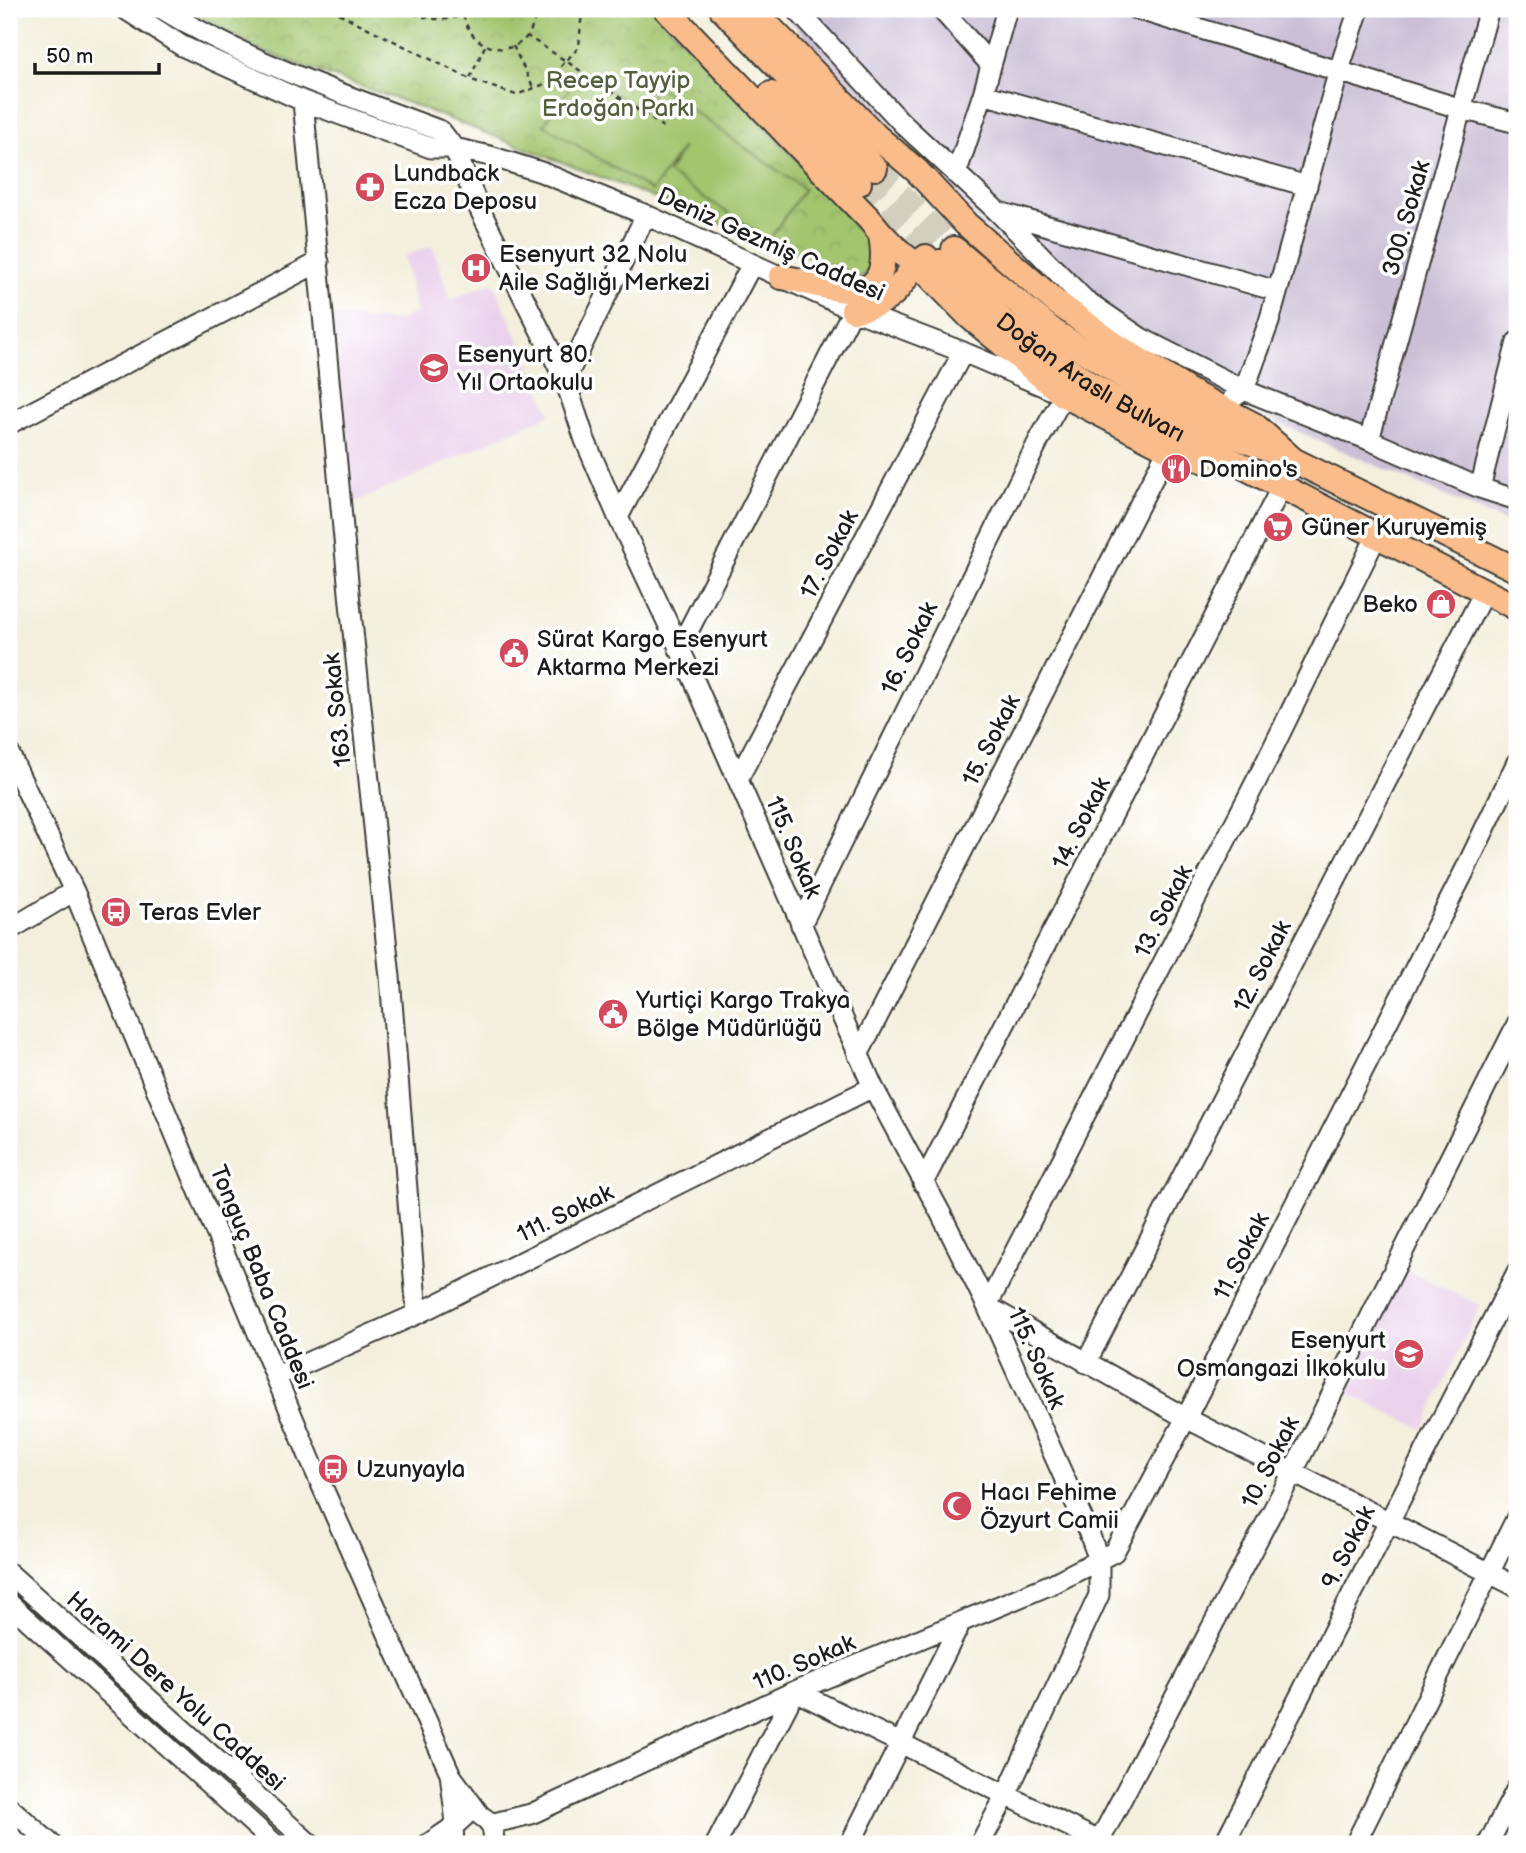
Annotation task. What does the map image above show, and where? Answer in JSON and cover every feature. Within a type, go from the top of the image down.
[{"type":"main road","points":[[666,9],[900,253],[932,260],[1053,331],[1154,396],[1514,567]]},
{"type":"main road","points":[[687,9],[867,176],[722,9]]},
{"type":"main road","points":[[752,9],[877,137],[912,167],[955,212],[1056,302],[1114,344],[1220,408],[1254,425],[1293,460]]},
{"type":"main road","points":[[865,215],[863,196],[876,175],[902,163],[912,167]]},
{"type":"main road","points":[[853,310],[884,303],[932,260],[950,234],[955,212]]},
{"type":"main road","points":[[781,276],[850,292],[865,288],[877,279],[883,270],[881,234]]},
{"type":"main road","points":[[932,260],[970,317],[1064,395],[1168,449],[1282,486]]},
{"type":"main road","name":"Doğan Araslı Bulvarı","points":[[932,260],[1003,321],[1088,383],[1136,411],[1517,608]]},
{"type":"street","name":"Deniz Gezmiş Caddesi","points":[[125,9],[182,46],[303,101],[431,148],[454,148],[541,172],[646,215],[853,310],[963,352],[1064,395]]},
{"type":"street","name":"Deniz Gezmiş Caddesi","points":[[162,9],[194,29],[305,80],[442,131],[454,148]]},
{"type":"street","points":[[796,9],[902,123],[998,212],[1084,299],[1141,338],[1244,390],[1480,488],[1517,500]]},
{"type":"street","points":[[941,9],[990,64]]},
{"type":"street","points":[[956,174],[983,94],[1007,9]]},
{"type":"street","points":[[1136,9],[1462,109],[1517,123]]},
{"type":"street","points":[[1220,408],[1244,390],[1269,322],[1339,70],[1359,9]]},
{"type":"street","name":"300. Sokak","points":[[1369,440],[1489,9]]},
{"type":"street","points":[[983,94],[1307,186]]},
{"type":"street","name":"163. Sokak","points":[[303,101],[350,603],[390,977],[417,1314]]},
{"type":"street","name":"115. Sokak","points":[[454,148],[479,208],[565,380],[585,440],[618,517],[738,779],[858,1055],[923,1183],[942,1214],[987,1307],[1100,1560]]},
{"type":"street","points":[[998,212],[1277,291]]},
{"type":"street","points":[[565,380],[646,215]]},
{"type":"street","points":[[9,424],[319,262]]},
{"type":"street","points":[[618,517],[752,264]]},
{"type":"street","points":[[679,649],[853,310]]},
{"type":"street","points":[[1480,488],[1517,342]]},
{"type":"street","name":"17. Sokak","points":[[738,779],[963,352]]},
{"type":"street","points":[[1244,390],[1254,425]]},
{"type":"street","name":"16. Sokak","points":[[801,925],[1039,440],[1064,395]]},
{"type":"street","name":"15. Sokak","points":[[858,1055],[1168,449]]},
{"type":"street","name":"14. Sokak","points":[[923,1183],[1282,486]]},
{"type":"street","name":"13. Sokak","points":[[987,1307],[1268,758],[1377,535]]},
{"type":"street","name":"12. Sokak","points":[[1086,1363],[1484,592]]},
{"type":"street","name":"Tonguç Baba Caddesi","points":[[9,753],[74,891],[313,1466],[450,1773],[454,1832]]},
{"type":"street","name":"11. Sokak","points":[[1100,1560],[1114,1552],[1186,1418],[1464,872],[1517,762]]},
{"type":"street","points":[[9,930],[74,891]]},
{"type":"street","name":"10. Sokak","points":[[1101,1843],[1293,1472],[1517,1024]]},
{"type":"street","name":"111. Sokak","points":[[277,1376],[417,1314],[873,1087]]},
{"type":"street","name":"9. Sokak","points":[[1224,1844],[1517,1272]]},
{"type":"street","points":[[987,1307],[1186,1418],[1517,1587]]},
{"type":"street","points":[[1355,1844],[1517,1517]]},
{"type":"street","points":[[981,1844],[1099,1595],[1100,1560]]},
{"type":"street","name":"110. Sokak","points":[[428,1844],[454,1832],[462,1817],[471,1814],[493,1833],[517,1826],[531,1814],[795,1691],[1054,1583],[1100,1560]]},
{"type":"street","name":"Harami Dere Yolu Caddesi","points":[[9,1573],[310,1844]]},
{"type":"street","name":"Harami Dere Yolu Caddesi","points":[[9,1603],[275,1844]]},
{"type":"street","points":[[850,1844],[961,1622]]},
{"type":"street","points":[[716,1844],[795,1691],[1101,1843]]},
{"type":"street","points":[[450,1773],[493,1833]]},
{"type":"street","points":[[1488,1844],[1517,1788]]},
{"type":"street","points":[[9,1807],[51,1844]]},
{"type":"path","points":[[330,9],[469,79],[516,95],[545,84],[579,47],[582,9]]},
{"type":"path","points":[[405,9],[412,14],[449,19],[463,15],[467,9]]},
{"type":"path","points":[[463,15],[465,24],[481,45],[502,50],[524,41],[533,26],[535,10],[543,9]]},
{"type":"path","points":[[527,36],[663,127]]},
{"type":"path","points":[[469,79],[485,46]]},
{"type":"path","points":[[513,46],[534,89]]},
{"type":"shaded area","points":[[778,9],[1517,9],[1517,527],[1214,395],[1119,342],[976,221],[932,166]]},
{"type":"shaded area","name":"Esenyurt 80. Yıl Ortaokulu","points":[[432,246],[451,300],[493,282],[551,414],[355,503],[332,317],[399,321],[417,312],[404,256]]},
{"type":"shaded area","name":"Esenyurt Osmangazi İlkokulu","points":[[1403,1269],[1480,1305],[1423,1429],[1343,1391]]},
{"type":"green space","name":"Recep Tayyip Erdoğan Parkı","points":[[187,9],[653,9],[866,232],[878,260],[862,278],[408,103],[266,53]]},
{"type":"green space","points":[[581,72],[642,111],[657,86],[804,189],[769,240],[668,173],[683,147],[652,191],[544,125]]},
{"type":"tunnel","points":[[875,168],[954,249]]},
{"type":"tunnel","points":[[859,183],[908,234],[940,262]]},
{"type":"place","name":"Lundback Ecza Deposu","points":[[370,187]]},
{"type":"place","name":"Esenyurt 32 Nolu Aile Sağlığı Merkezi","points":[[476,268]]},
{"type":"place","name":"Esenyurt 80. Yıl Ortaokulu","points":[[434,368]]},
{"type":"place","name":"Domino's","points":[[1176,469]]},
{"type":"place","name":"Güner Kuruyemiş","points":[[1278,527]]},
{"type":"place","name":"Beko","points":[[1441,604]]},
{"type":"place","name":"Sürat Kargo Esenyurt Aktarma Merkezi","points":[[514,653]]},
{"type":"place","name":"Teras Evler","points":[[116,912]]},
{"type":"place","name":"Yurtiçi Kargo Trakya Bölge Müdürlüğü","points":[[613,1014]]},
{"type":"place","name":"Esenyurt Osmangazi İlkokulu","points":[[1409,1354]]},
{"type":"place","name":"Uzunyayla","points":[[333,1469]]},
{"type":"place","name":"Hacı Fehime Özyurt Camii","points":[[957,1506]]}]
